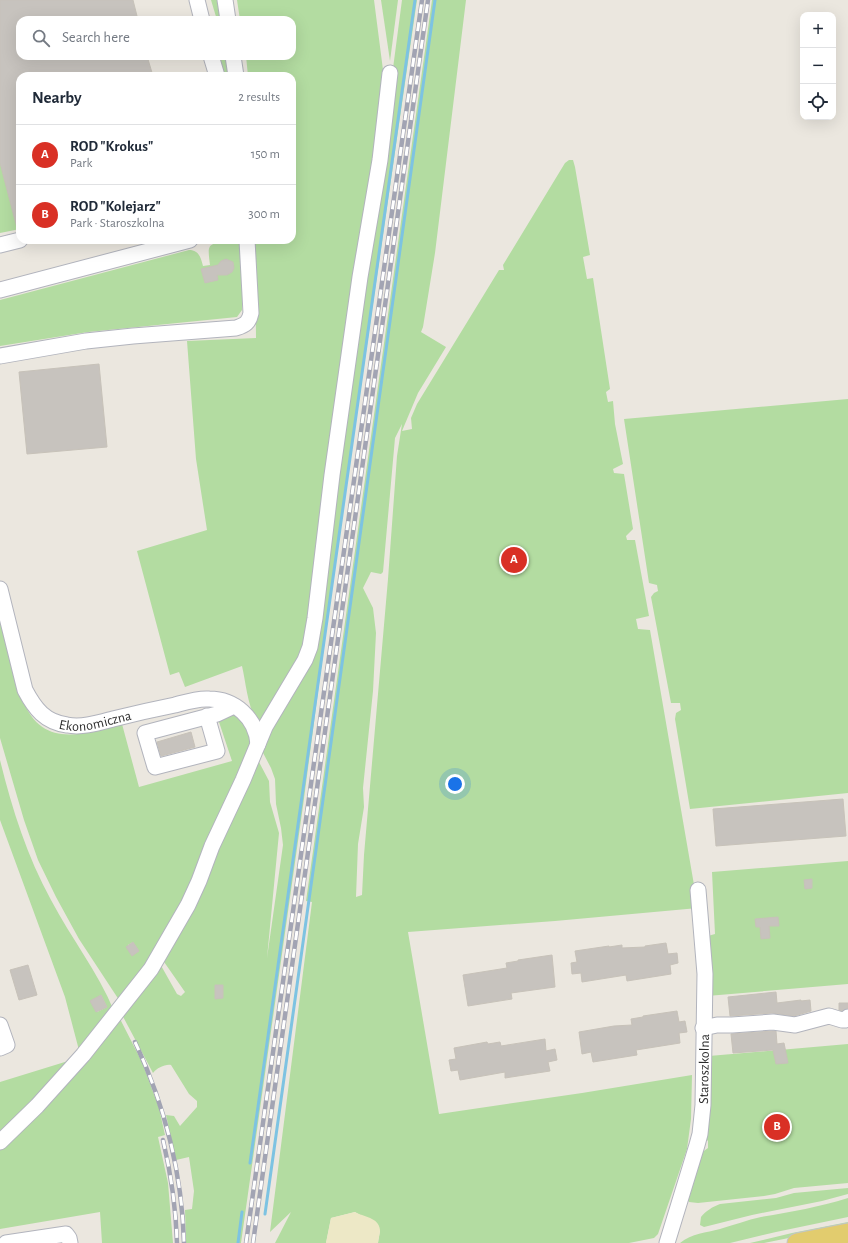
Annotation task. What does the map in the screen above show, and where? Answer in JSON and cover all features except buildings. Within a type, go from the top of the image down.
[{"type":"main road","points":[[797,1243],[848,1233]]},
{"type":"street","points":[[197,0],[201,16]]},
{"type":"street","points":[[225,0],[227,16]]},
{"type":"street","points":[[213,60],[216,72]]},
{"type":"street","points":[[234,60],[235,72]]},
{"type":"street","points":[[0,1142],[37,1106],[83,1055],[151,969],[188,905],[212,846],[243,780],[265,727],[305,660],[310,647],[315,618],[332,475],[360,277],[380,160],[390,73]]},
{"type":"street","points":[[0,245],[16,241]]},
{"type":"street","points":[[0,290],[175,244]]},
{"type":"street","points":[[0,356],[133,336],[236,328],[244,325],[249,320],[251,313],[247,244]]},
{"type":"street","name":"Ekonomiczna","points":[[0,589],[25,690],[39,712],[50,720],[68,726],[94,724],[128,715],[208,698],[234,706],[243,712],[248,717],[256,732],[258,744]]},
{"type":"street","points":[[207,716],[218,751],[155,767],[145,733],[207,716],[234,706]]},
{"type":"street","name":"Staroszkolna","points":[[668,1243],[700,1134],[703,1105],[705,974],[698,890]]},
{"type":"street","points":[[703,1028],[717,1025],[774,1022],[795,1025],[829,1016],[842,1020],[845,1020],[848,1017]]},
{"type":"street","points":[[0,1025],[7,1045],[0,1048]]},
{"type":"street","points":[[6,1243],[66,1234],[70,1243]]},
{"type":"green space","points":[[211,0],[219,0],[221,16],[216,16]]},
{"type":"green space","points":[[237,0],[374,0],[383,70],[380,123],[320,540],[316,543],[315,548],[318,552],[307,646],[260,725],[250,705],[242,666],[185,687],[179,672],[170,675],[137,551],[207,530],[196,459],[187,341],[256,338],[255,244],[296,244],[296,72],[248,72],[246,60],[296,60],[296,16],[239,16]]},
{"type":"green space","points":[[381,0],[398,0],[390,61]]},
{"type":"green space","points":[[402,0],[417,0],[330,601],[303,806],[241,1243],[186,1243],[185,1210],[192,1209],[194,1191],[189,1157],[176,1160],[166,1115],[174,1116],[180,1126],[197,1107],[197,1101],[189,1094],[171,1065],[161,1067],[153,1073],[120,1011],[131,999],[257,762],[259,762],[269,781],[270,802],[279,833],[267,958],[283,845],[276,804],[275,779],[261,749],[297,676],[337,494]],"holes":[[[162,959],[185,992],[181,996],[177,994],[159,962]]]},
{"type":"green space","points":[[432,0],[466,0],[435,253],[421,332],[446,347],[418,393],[402,431],[412,429],[411,418],[417,404],[499,270],[504,270],[503,265],[565,163],[569,160],[573,160],[590,255],[583,257],[587,279],[593,278],[610,389],[606,392],[608,402],[613,401],[615,424],[623,464],[613,469],[614,473],[624,474],[633,529],[626,536],[627,540],[635,540],[649,616],[636,619],[638,629],[650,630],[698,908],[408,932],[439,1114],[692,1075],[691,1119],[687,1149],[658,1234],[654,1238],[629,1243],[378,1243],[380,1231],[355,1212],[331,1218],[326,1243],[275,1243],[291,1212],[270,1232],[312,902],[306,901]],"holes":[[[402,424],[397,456],[362,895],[356,897],[358,844],[364,807],[363,788],[373,691],[376,633],[373,608],[363,588],[371,572],[381,574],[383,572],[395,438]]]},
{"type":"green space","points":[[219,60],[227,60],[229,72],[222,72]]},
{"type":"green space","points":[[0,154],[16,181],[16,230],[0,233]]},
{"type":"green space","points":[[213,244],[242,244],[242,310],[237,317],[88,332],[0,346],[0,300],[189,250],[197,253],[203,266],[210,265],[209,248]]},
{"type":"green space","points":[[848,399],[848,793],[690,809],[675,719],[676,713],[681,710],[680,703],[671,703],[651,597],[658,591],[657,585],[649,583],[624,419]]},
{"type":"green space","points":[[0,609],[22,698],[30,714],[40,725],[51,732],[64,734],[92,732],[122,724],[139,787],[232,761],[217,716],[236,710],[255,736],[194,886],[121,1003],[79,939],[38,860],[24,820],[0,738]],"holes":[[[133,942],[139,951],[132,955],[129,951],[131,950],[128,945]]]},
{"type":"green space","points":[[0,760],[21,832],[42,883],[108,997],[114,1011],[80,1054],[65,997],[0,820]],"holes":[[[101,995],[107,1007],[97,1012],[91,1001]]]},
{"type":"green space","points":[[848,861],[848,984],[707,996],[708,936],[715,934],[712,872]]},
{"type":"green space","points":[[118,1015],[142,1062],[159,1108],[165,1135],[158,1137],[168,1183],[173,1243],[102,1243],[100,1212],[0,1229],[0,1082],[81,1057]]},
{"type":"green space","points":[[848,1044],[848,1183],[794,1188],[764,1196],[698,1203],[689,1202],[688,1200],[701,1153],[708,1148],[708,1141],[705,1138],[709,1056]]},
{"type":"green space","points":[[848,1188],[848,1194],[822,1201],[752,1215],[704,1227],[700,1225],[701,1217],[709,1209],[720,1204],[776,1198],[794,1193]]},
{"type":"green space","points":[[848,1198],[848,1217],[730,1243],[680,1243],[694,1235],[761,1217],[816,1207]]},
{"type":"green space","points":[[848,1222],[848,1226],[764,1243],[750,1243],[792,1233]]},
{"type":"sand","points":[[355,1212],[377,1222],[380,1230],[378,1243],[326,1243],[331,1218]]},
{"type":"waterway","points":[[250,1163],[415,0]]},
{"type":"waterway","points":[[265,1214],[435,0]]},
{"type":"waterway","points":[[238,1243],[242,1212]]},
{"type":"railway","points":[[246,1243],[422,0]]},
{"type":"railway","points":[[253,1243],[428,0]]},
{"type":"railway","points":[[135,1042],[155,1090],[170,1140],[180,1191],[184,1243]]},
{"type":"railway","points":[[163,1140],[173,1191],[177,1243]]},
{"type":"place","name":"ROD \"Krokus\"","points":[[514,560]]},
{"type":"place","name":"ROD \"Kolejarz\"","points":[[777,1127]]}]
